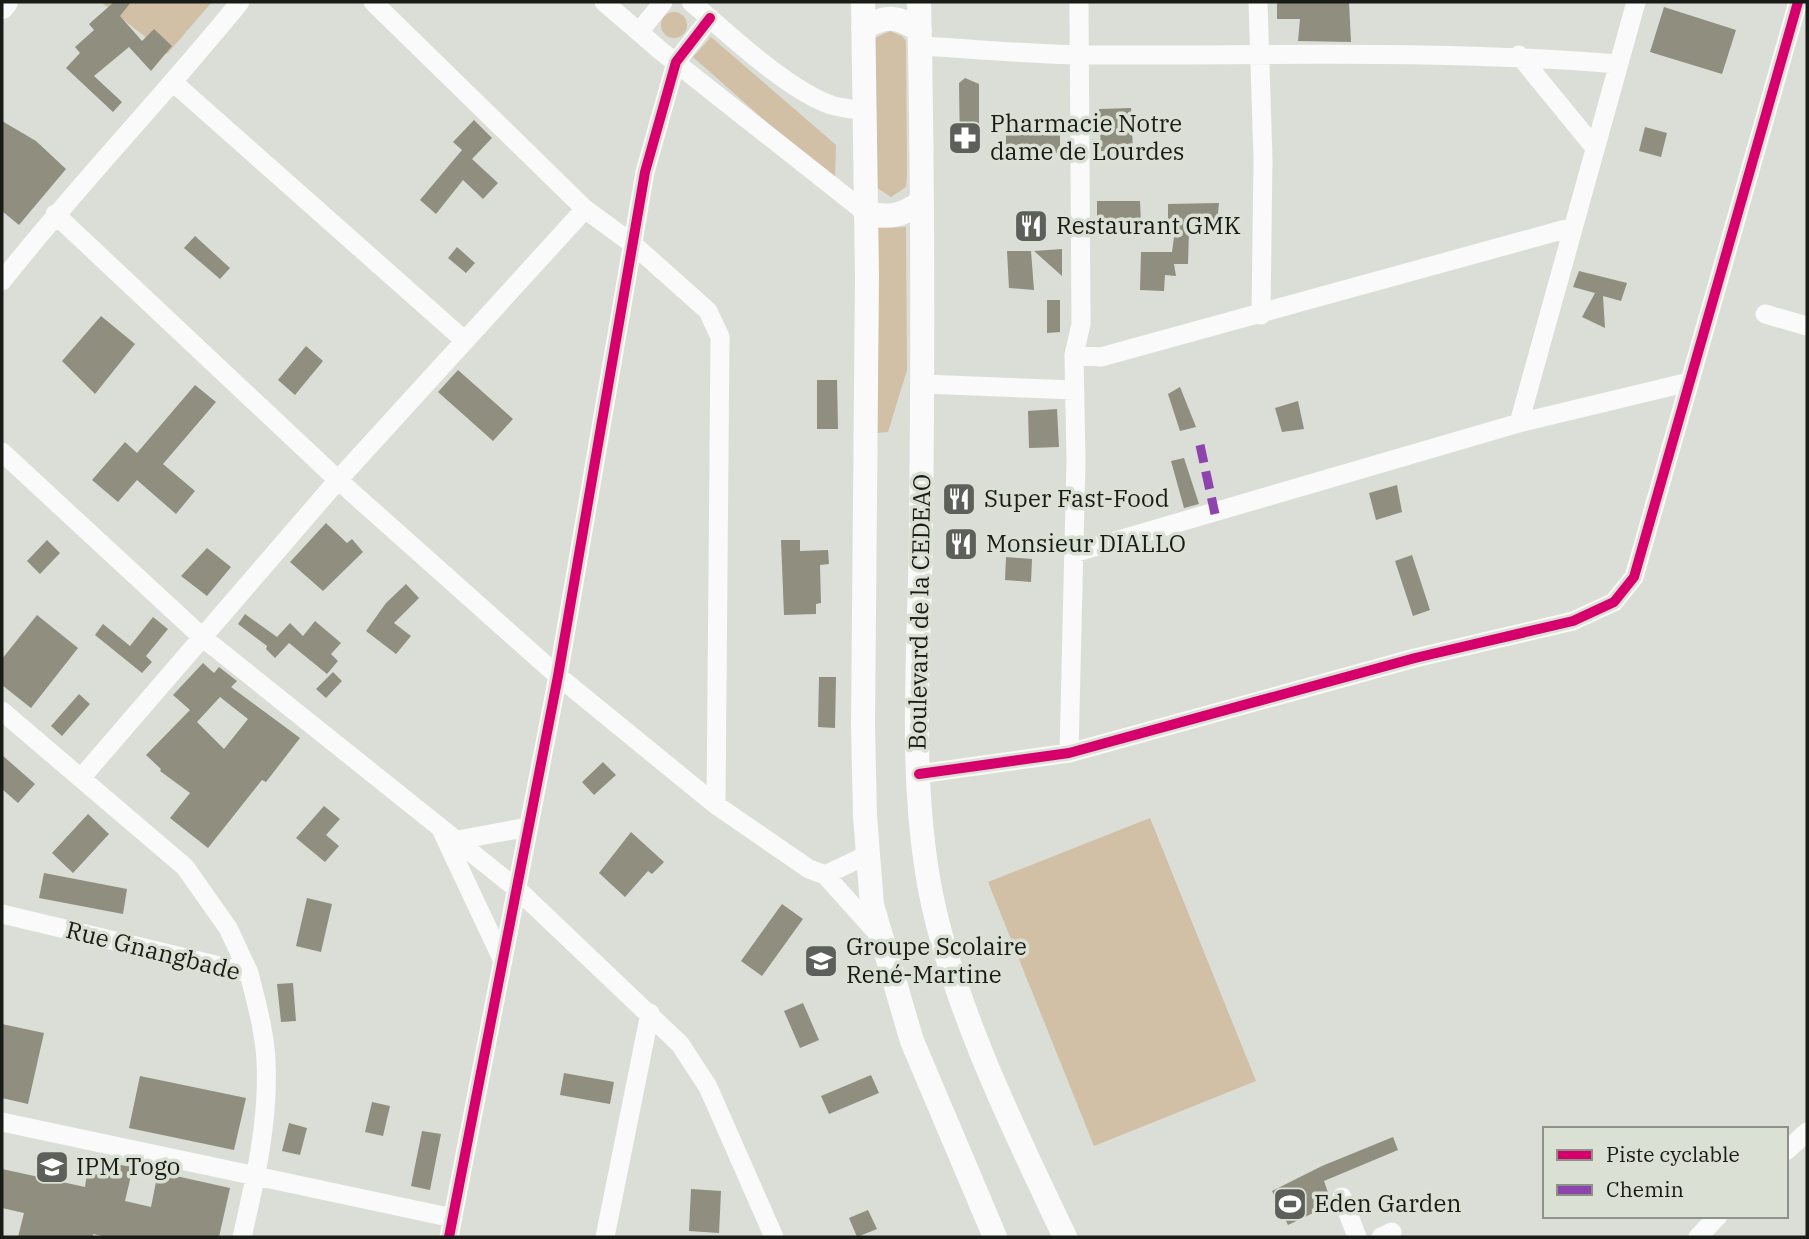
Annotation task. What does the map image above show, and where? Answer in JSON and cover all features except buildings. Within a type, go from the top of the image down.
[{"type":"main road","points":[[2,7],[6,2]]},
{"type":"main road","points":[[863,2],[863,726],[867,855],[872,905],[912,1041],[995,1237]]},
{"type":"main road","name":"Boulevard de la CEDEAO","points":[[919,2],[923,384],[920,822],[931,892],[948,954],[976,1036],[1013,1126],[1065,1237]]},
{"type":"main road","points":[[863,29],[877,20],[891,17],[905,20],[920,38]]},
{"type":"main road","points":[[865,212],[878,216],[895,216],[921,202]]},
{"type":"street","points":[[2,281],[55,214],[174,83],[240,2]]},
{"type":"street","points":[[373,2],[585,209],[634,245],[708,310],[720,337],[716,805]]},
{"type":"street","points":[[604,2],[865,212]]},
{"type":"street","points":[[639,32],[663,2]]},
{"type":"street","points":[[691,2],[771,68],[810,94],[831,105],[863,111]]},
{"type":"street","points":[[1069,752],[1074,553],[1074,355],[1081,324],[1079,2]]},
{"type":"street","points":[[1258,2],[1263,159],[1261,315]]},
{"type":"street","points":[[1519,423],[1636,2]]},
{"type":"street","points":[[919,774],[1069,752],[1415,658],[1573,621],[1614,602],[1634,577],[1798,2]]},
{"type":"street","points":[[2,1122],[256,1176],[451,1228],[558,676],[648,161],[676,62],[710,18]]},
{"type":"street","points":[[920,38],[1079,55],[1258,52],[1520,55],[1618,64]]},
{"type":"street","points":[[1520,55],[1595,148]]},
{"type":"street","points":[[174,83],[464,340]]},
{"type":"street","points":[[81,778],[338,480],[585,209]]},
{"type":"street","points":[[55,214],[338,480],[558,676],[716,805],[809,869],[825,875],[880,935]]},
{"type":"street","points":[[1074,355],[1101,357],[1573,227]]},
{"type":"street","points":[[1765,314],[1807,326]]},
{"type":"street","points":[[1074,553],[1519,423],[1689,382]]},
{"type":"street","points":[[923,384],[1075,390]]},
{"type":"street","points":[[2,452],[202,637],[517,889],[681,1044],[708,1087],[774,1237]]},
{"type":"street","points":[[2,711],[185,867],[228,928],[249,973]]},
{"type":"street","points":[[439,826],[503,961]]},
{"type":"street","points":[[458,840],[528,827]]},
{"type":"street","points":[[825,875],[867,855]]},
{"type":"street","name":"Rue Gnangbade","points":[[2,914],[249,973],[266,1062],[256,1176],[242,1237]]},
{"type":"street","points":[[605,1237],[650,1013]]},
{"type":"street","points":[[1788,1150],[1807,1132]]},
{"type":"street","points":[[1342,1197],[1357,1237]]},
{"type":"street","points":[[1698,1237],[1716,1218]]},
{"type":"shaded area","points":[[101,2],[212,2],[167,54]]},
{"type":"shaded area","points":[[674,12],[683,16],[687,25],[683,34],[674,38],[665,34],[661,25],[665,16]]},
{"type":"shaded area","points":[[890,31],[902,36],[906,41],[907,174],[906,187],[891,197],[876,187],[875,38]]},
{"type":"shaded area","points":[[711,37],[836,145],[835,179],[832,180],[693,57]]},
{"type":"shaded area","points":[[906,227],[907,370],[888,432],[876,433],[874,228]]},
{"type":"shaded area","points":[[1150,818],[1256,1081],[1094,1146],[988,882]]},
{"type":"marked path","points":[[1200,445],[1215,514]]},
{"type":"cycle path","points":[[919,774],[1069,753],[1415,658],[1573,621],[1614,602],[1634,577],[1798,2]]},
{"type":"cycle path","points":[[449,1237],[558,676],[645,172],[676,62],[710,18]]},
{"type":"place","name":"Pharmacie Notre dame de Lourdes","points":[[965,138]]},
{"type":"place","name":"Restaurant GMK","points":[[1031,226]]},
{"type":"place","name":"Super Fast-Food","points":[[959,499]]},
{"type":"place","name":"Monsieur DIALLO","points":[[961,544]]},
{"type":"place","name":"Groupe Scolaire René-Martine","points":[[821,961]]},
{"type":"place","name":"IPM Togo","points":[[52,1167]]},
{"type":"place","name":"Eden Garden","points":[[1290,1204]]}]
